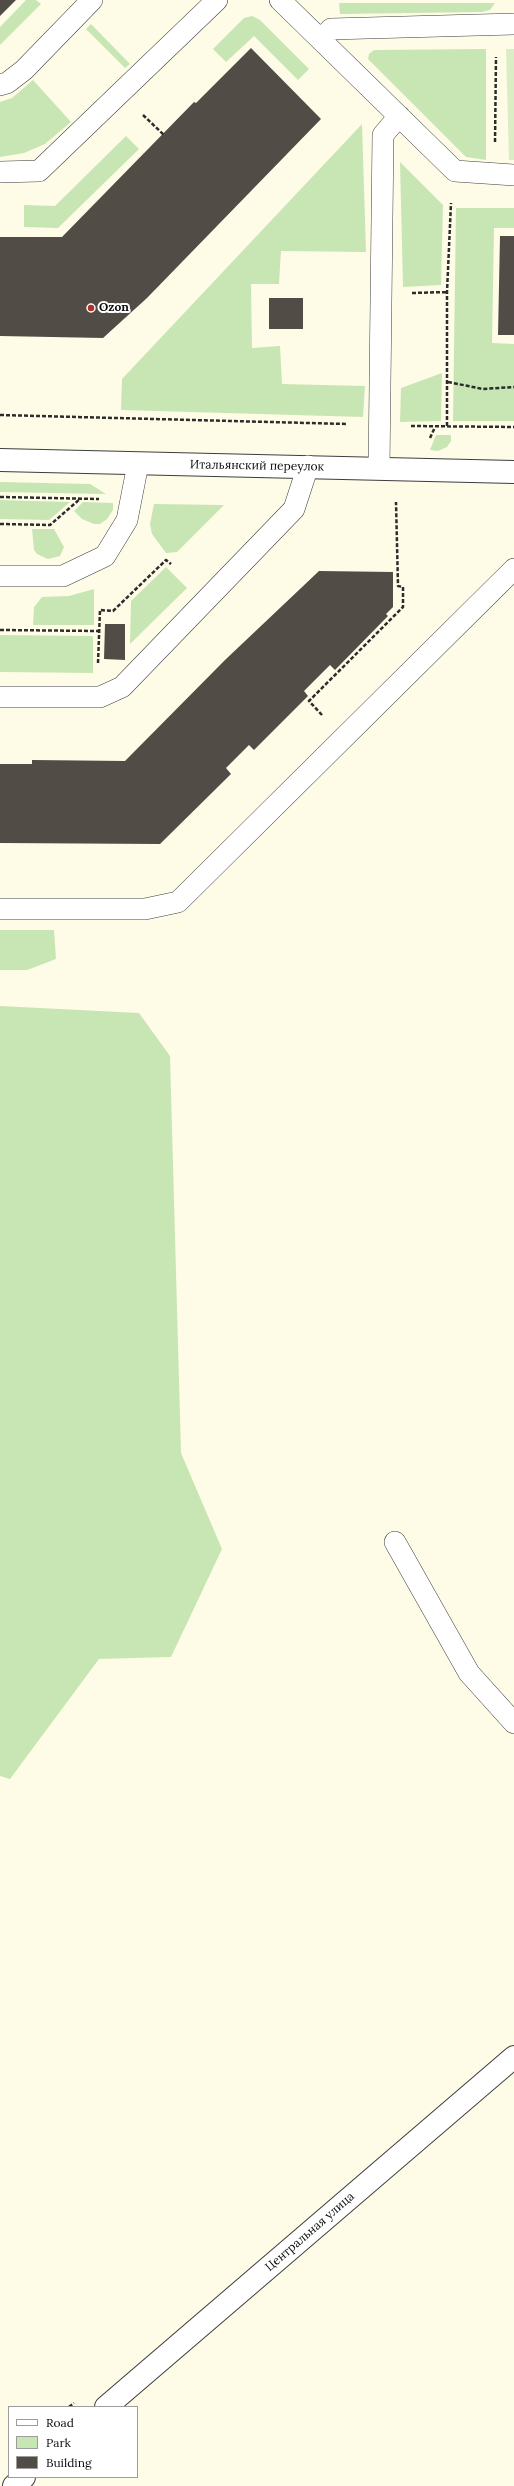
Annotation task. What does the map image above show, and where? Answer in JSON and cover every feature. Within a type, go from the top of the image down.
[{"type":"street","name":"Итальянский переулок","points":[[0,460],[514,472]]},
{"type":"street","name":"Центральная улица","points":[[107,2406],[514,2057]]},
{"type":"street","points":[[14,2486],[23,2478]]},
{"type":"lane","points":[[0,85],[7,83],[24,70],[92,0]]},
{"type":"lane","points":[[0,172],[39,171],[216,0]]},
{"type":"lane","points":[[280,0],[456,172],[514,175]]},
{"type":"lane","points":[[320,39],[331,29],[514,24]]},
{"type":"lane","points":[[379,468],[383,135],[399,116]]},
{"type":"lane","points":[[0,576],[63,576],[105,556],[127,520],[138,464]]},
{"type":"lane","points":[[0,697],[100,697],[122,687],[294,509],[308,466]]},
{"type":"lane","points":[[0,908],[145,909],[178,902],[514,569]]},
{"type":"lane","points":[[395,1542],[469,1673],[514,1723]]},
{"type":"path","points":[[495,144],[496,49]]},
{"type":"path","points":[[140,112],[164,135]]},
{"type":"path","points":[[447,426],[447,292],[451,203]]},
{"type":"path","points":[[408,293],[447,292]]},
{"type":"path","points":[[448,382],[483,389],[514,387]]},
{"type":"path","points":[[0,415],[354,424]]},
{"type":"path","points":[[408,426],[514,426]]},
{"type":"path","points":[[0,496],[104,499]]},
{"type":"path","points":[[0,524],[50,525],[81,498]]},
{"type":"path","points":[[324,716],[309,701],[403,607],[403,587],[398,586],[396,498]]},
{"type":"path","points":[[98,668],[100,610],[113,611],[166,560],[171,564]]},
{"type":"path","points":[[0,630],[100,631]]},
{"type":"green space","points":[[26,0],[36,0],[41,4],[0,45],[0,27]]},
{"type":"green space","points":[[339,3],[495,3],[490,10],[482,12],[340,14]]},
{"type":"green space","points":[[252,16],[260,20],[309,69],[298,80],[254,36],[226,62],[213,49],[244,18]]},
{"type":"green space","points":[[91,24],[130,64],[125,68],[86,29]]},
{"type":"green space","points":[[486,49],[486,160],[466,157],[368,59],[369,54],[374,50]]},
{"type":"green space","points":[[506,49],[514,49],[514,160],[509,160]]},
{"type":"green space","points":[[33,80],[71,122],[45,144],[24,153],[0,157],[0,102],[12,98]]},
{"type":"green space","points":[[362,124],[366,252],[281,251],[279,284],[251,284],[252,348],[280,346],[282,384],[365,386],[363,417],[121,410],[122,379]]},
{"type":"green space","points":[[126,136],[139,149],[58,228],[24,227],[24,205],[55,206]]},
{"type":"green space","points":[[400,162],[443,205],[441,285],[403,287]]},
{"type":"green space","points":[[456,208],[514,208],[514,228],[494,228],[492,343],[514,344],[514,421],[453,421]]},
{"type":"green space","points":[[442,373],[441,421],[400,422],[401,388]]},
{"type":"green space","points":[[436,435],[451,435],[451,441],[447,447],[438,451],[430,450]]},
{"type":"green space","points":[[0,482],[90,484],[106,494],[0,492]]},
{"type":"green space","points":[[0,500],[70,502],[49,520],[0,519]]},
{"type":"green space","points":[[83,502],[113,503],[113,510],[107,519],[100,524],[94,524],[82,519],[74,511]]},
{"type":"green space","points":[[154,504],[224,505],[177,552],[166,553],[152,534],[150,524]]},
{"type":"green space","points":[[32,529],[54,529],[64,547],[60,556],[48,559],[37,554],[34,550]]},
{"type":"green space","points":[[166,567],[187,588],[130,644],[131,601]]},
{"type":"green space","points":[[94,589],[94,625],[33,625],[34,607],[42,597],[69,596]]},
{"type":"green space","points":[[0,635],[93,636],[93,673],[0,672]]},
{"type":"green space","points":[[0,930],[54,930],[56,959],[27,970],[0,970]]},
{"type":"green space","points":[[0,1006],[139,1013],[170,1056],[181,1453],[222,1549],[171,1657],[99,1659],[10,1779],[0,1776]]},
{"type":"building","points":[[0,0],[16,0],[0,16]]},
{"type":"building","points":[[251,48],[321,119],[147,298],[103,338],[0,336],[0,237],[62,237],[194,102],[196,103]]},
{"type":"building","points":[[500,236],[514,236],[514,335],[498,335]]},
{"type":"building","points":[[269,298],[303,298],[303,329],[269,329]]},
{"type":"building","points":[[319,571],[393,572],[393,607],[386,614],[388,616],[335,670],[330,665],[304,691],[308,696],[254,750],[249,745],[226,768],[231,774],[160,844],[0,843],[0,764],[32,764],[32,760],[125,761],[225,660]]},
{"type":"building","points":[[105,624],[125,624],[125,660],[104,659]]},
{"type":"place","name":"Ozon","points":[[91,308]]}]
